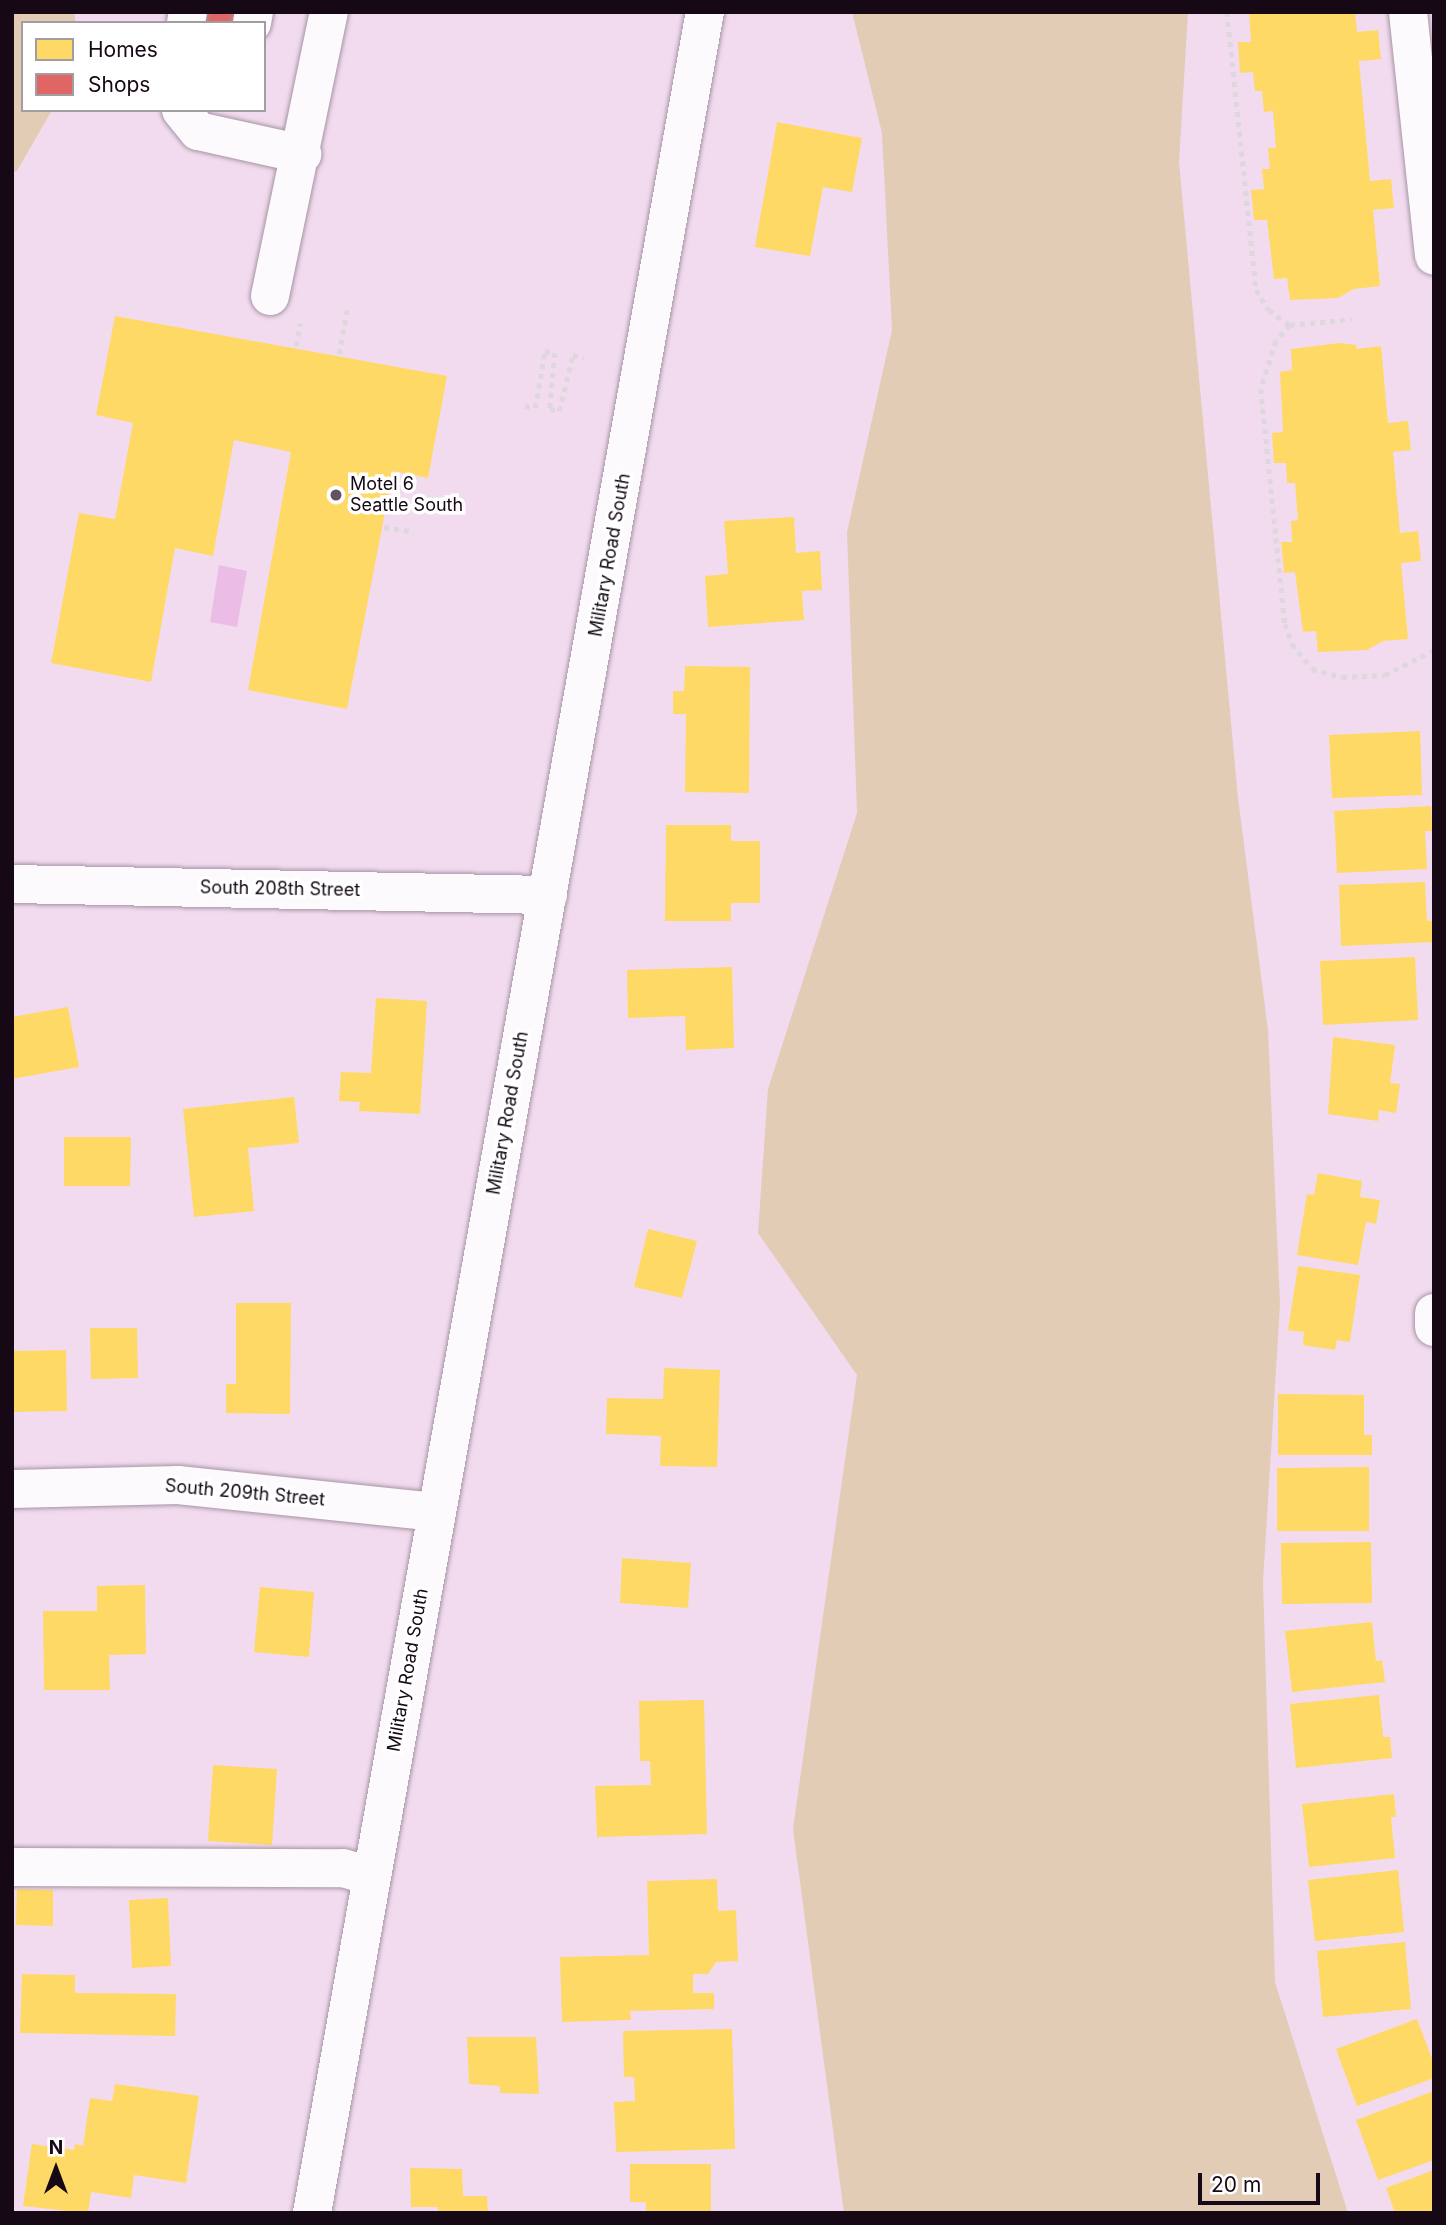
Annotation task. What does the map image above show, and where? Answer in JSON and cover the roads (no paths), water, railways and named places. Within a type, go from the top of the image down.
[{"type":"main road","points":[[270,296],[302,154],[329,12]]},
{"type":"main road","name":"Military Road South","points":[[312,2213],[435,1512],[705,12]]},
{"type":"main road","points":[[1408,12],[1423,50],[1434,256]]},
{"type":"main road","points":[[183,112],[198,131],[232,124],[302,154]]},
{"type":"main road","name":"South 208th Street","points":[[12,884],[548,895]]},
{"type":"main road","points":[[1434,1313],[1434,1327]]},
{"type":"main road","name":"South 209th Street","points":[[12,1489],[178,1485],[435,1512]]},
{"type":"main road","points":[[12,1867],[343,1868],[371,1876]]},
{"type":"place","name":"Motel 6 Seattle South","points":[[336,495]]}]
